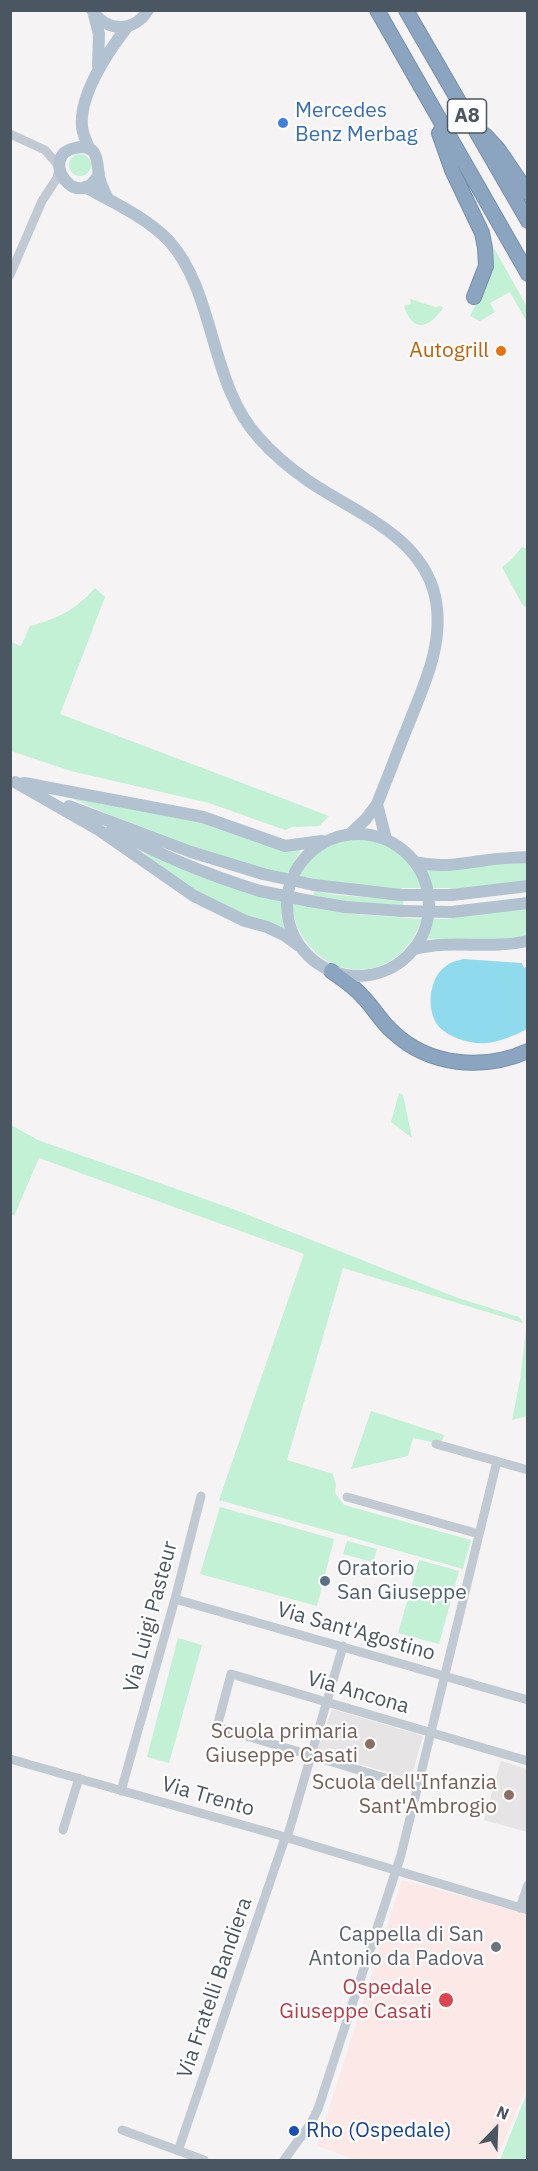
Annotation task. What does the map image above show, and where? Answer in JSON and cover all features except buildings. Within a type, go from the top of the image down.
[{"type":"highway","name":"A8","points":[[377,10],[528,274]]},
{"type":"highway","name":"A8","points":[[406,10],[528,221]]},
{"type":"highway","points":[[431,108],[452,170],[482,233],[486,266],[474,297]]},
{"type":"highway","points":[[467,116],[498,149],[528,194]]},
{"type":"highway","points":[[331,971],[365,998],[394,1033],[421,1052],[453,1062],[486,1062],[528,1051]]},
{"type":"main road","points":[[93,11],[99,20],[117,28],[127,27],[140,21],[146,13],[159,10]]},
{"type":"main road","points":[[93,11],[99,34],[98,70]]},
{"type":"main road","points":[[109,200],[102,189],[99,160],[89,149],[82,129],[84,108],[98,70],[127,27]]},
{"type":"main road","points":[[82,129],[59,167],[62,177],[71,186],[85,187],[153,228],[178,253],[198,296],[230,390],[258,437],[308,480],[386,529],[412,552],[428,576],[435,596],[437,616],[435,650],[430,669],[377,804],[366,819],[350,834]]},
{"type":"main road","points":[[68,150],[76,147],[89,149]]},
{"type":"main road","points":[[85,187],[96,180],[99,174]]},
{"type":"main road","points":[[13,781],[74,808],[191,852],[263,874],[314,885],[401,895],[452,895],[528,886]]},
{"type":"main road","points":[[13,781],[203,817],[285,846],[304,845],[350,834],[368,834],[387,839],[403,849],[416,862],[425,879],[429,897],[429,915],[424,933],[415,949],[401,962],[385,971],[367,976],[349,976],[331,971],[284,935],[245,921],[195,896],[99,830],[13,781]]},
{"type":"main road","points":[[377,804],[387,839]]},
{"type":"main road","points":[[74,808],[146,848],[221,879],[260,891],[345,907],[402,911],[452,912],[528,903]]},
{"type":"main road","points":[[301,948],[292,932],[287,914],[292,877],[302,861],[315,848],[332,839]]},
{"type":"main road","points":[[416,862],[447,867],[481,860],[528,857]]},
{"type":"main road","points":[[415,949],[435,944],[510,945],[528,941]]},
{"type":"street","points":[[10,134],[45,150],[56,153],[68,150]]},
{"type":"street","points":[[10,275],[47,192],[57,178],[59,167],[45,150]]},
{"type":"street","points":[[47,192],[71,186]]},
{"type":"street","points":[[436,1444],[528,1470]]},
{"type":"street","points":[[284,2160],[318,2109],[396,1871],[497,1461]]},
{"type":"street","name":"Via Luigi Pasteur","points":[[121,1791],[201,1497]]},
{"type":"street","points":[[347,1497],[479,1534]]},
{"type":"street","name":"Via Sant'Agostino","points":[[175,1599],[527,1699]]},
{"type":"street","name":"Via Fratelli Bandiera","points":[[178,2151],[286,1838],[343,1646]]},
{"type":"street","name":"Via Ancona","points":[[310,1755],[217,1727],[231,1674],[528,1761]]},
{"type":"street","points":[[310,1755],[418,1788]]},
{"type":"street","name":"Via Trento","points":[[10,1759],[524,1909]]},
{"type":"street","points":[[63,1830],[79,1778]]},
{"type":"street","points":[[524,1909],[528,1885]]},
{"type":"street","points":[[122,2130],[204,2160]]},
{"type":"shaded area","name":"Scuola primaria Giuseppe Casati","points":[[332,1709],[423,1736],[411,1779],[317,1752]]},
{"type":"shaded area","name":"Scuola dell'Infanzia Sant'Ambrogio","points":[[501,1761],[527,1769],[527,1832],[484,1820]]},
{"type":"shaded area","name":"Ospedale Giuseppe Casati","points":[[402,1880],[527,1914],[527,2086],[496,2160],[357,2160],[317,2146]]},
{"type":"green space","points":[[80,154],[88,157],[91,165],[88,173],[80,176],[72,173],[69,165],[72,157]]},
{"type":"green space","points":[[494,248],[527,307],[527,322],[510,292],[490,303],[495,312],[480,321],[470,316],[489,275]]},
{"type":"green space","points":[[410,299],[443,308],[427,324],[417,324],[412,321],[404,306],[411,304]]},
{"type":"green space","points":[[522,547],[527,549],[527,608],[522,604],[502,567]]},
{"type":"green space","points":[[95,588],[105,597],[60,714],[329,816],[319,826],[293,827],[285,830],[209,803],[71,771],[11,751],[11,642],[21,646],[30,626],[66,612],[81,602]]},
{"type":"green space","points":[[71,798],[194,819],[282,851],[301,850],[287,874],[234,863],[137,827]]},
{"type":"green space","points":[[349,839],[374,841],[395,850],[412,866],[423,888],[402,888],[401,890],[327,884],[298,876],[313,856],[333,844]]},
{"type":"green space","points":[[148,854],[213,880],[281,900],[281,916],[285,929],[244,916],[210,901],[145,857]]},
{"type":"green space","points":[[527,861],[527,883],[451,890],[450,888],[432,888],[426,869]]},
{"type":"green space","points":[[314,891],[404,900],[403,907],[359,904],[313,898]]},
{"type":"green space","points":[[292,903],[354,914],[422,919],[412,940],[396,957],[379,966],[361,970],[344,968],[328,962],[303,938],[295,921]]},
{"type":"green space","points":[[527,909],[527,936],[489,939],[426,939],[433,919],[451,919],[452,917]]},
{"type":"green space","points":[[399,1093],[403,1095],[412,1138],[391,1122]]},
{"type":"green space","points":[[11,1125],[38,1140],[233,1209],[458,1298],[519,1317],[523,1323],[343,1268],[287,1460],[333,1474],[336,1485],[335,1493],[344,1505],[471,1540],[463,1569],[219,1500],[304,1254],[39,1158],[14,1216],[11,1214]]},
{"type":"green space","points":[[526,1330],[527,1416],[512,1420],[520,1380]]},
{"type":"green space","points":[[371,1411],[444,1435],[441,1444],[413,1438],[408,1456],[351,1469]]},
{"type":"green space","points":[[220,1507],[334,1539],[317,1606],[200,1574]]},
{"type":"green space","points":[[347,1541],[377,1549],[373,1562],[343,1554]]},
{"type":"green space","points":[[419,1560],[459,1571],[439,1644],[398,1633]]},
{"type":"green space","points":[[178,1638],[202,1645],[169,1763],[147,1757]]},
{"type":"green space","points":[[527,2093],[527,2160],[500,2160]]},
{"type":"water","points":[[463,959],[522,963],[524,968],[527,967],[527,1029],[513,1036],[481,1043],[458,1039],[439,1027],[431,1007],[433,984],[436,977],[448,965]]},
{"type":"place","name":"Mercedes Benz Merbag","points":[[283,123]]},
{"type":"place","name":"Autogrill","points":[[501,351]]},
{"type":"place","name":"Oratorio San Giuseppe","points":[[325,1581]]},
{"type":"place","name":"Scuola primaria Giuseppe Casati","points":[[370,1744]]},
{"type":"place","name":"Scuola dell'Infanzia Sant'Ambrogio","points":[[509,1795]]},
{"type":"place","name":"Cappella di San Antonio da Padova","points":[[496,1947]]},
{"type":"place","name":"Ospedale Giuseppe Casati","points":[[446,2000]]},
{"type":"place","name":"Rho (Ospedale)","points":[[294,2131]]}]
